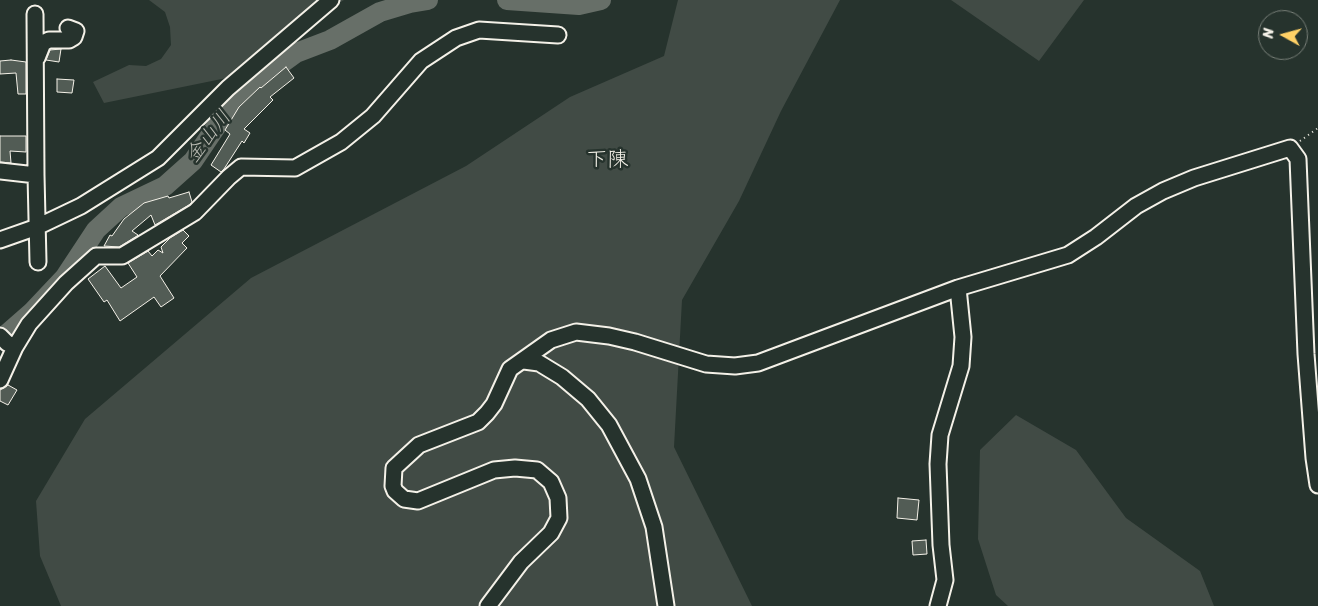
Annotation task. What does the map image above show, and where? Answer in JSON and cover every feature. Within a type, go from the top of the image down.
[{"type":"street","points":[[0,240],[37,227],[81,206],[158,158],[228,88],[331,0]]},
{"type":"street","points":[[35,14],[38,262]]},
{"type":"street","points":[[35,64],[43,43],[49,40],[69,40],[74,37],[76,31],[68,28]]},
{"type":"street","points":[[0,380],[15,347],[35,317],[66,283],[96,256],[122,256],[130,252],[194,212],[241,167],[295,168],[342,142],[372,116],[422,61],[456,38],[479,30],[558,35]]},
{"type":"street","points":[[488,606],[521,562],[551,533],[558,518],[558,498],[551,482],[537,470],[501,469],[494,470],[418,500],[411,500],[404,499],[393,486],[394,468],[419,445],[478,422],[494,404],[510,369],[524,361],[551,340],[576,332],[609,336],[634,342],[706,364],[735,366],[758,363],[958,288],[1068,255],[1096,237],[1136,206],[1163,191],[1194,178],[1290,148],[1298,159],[1306,354],[1314,458],[1318,485]]},
{"type":"street","points":[[0,171],[36,175]]},
{"type":"street","points":[[938,606],[945,580],[941,545],[938,464],[940,435],[961,366],[963,337],[958,288]]},
{"type":"street","points":[[0,336],[7,343],[15,347]]},
{"type":"street","points":[[524,361],[539,363],[562,377],[588,399],[609,425],[638,479],[654,527],[666,606]]},
{"type":"path","points":[[1290,148],[1318,128]]},
{"type":"shaded area","points":[[149,0],[344,0],[322,13],[256,72],[104,103],[93,82],[129,65],[146,66],[161,59],[171,45],[170,27],[165,12]]},
{"type":"shaded area","points":[[678,0],[840,0],[781,111],[739,201],[682,300],[674,447],[752,606],[61,606],[40,556],[36,501],[85,419],[251,278],[466,166],[570,97],[664,56]]},
{"type":"shaded area","points":[[951,0],[1084,0],[1039,61]]},
{"type":"shaded area","points":[[1016,415],[1076,450],[1126,518],[1200,571],[1214,606],[1008,606],[996,595],[978,539],[980,450]]},
{"type":"building","points":[[61,49],[59,62],[46,60],[50,50]]},
{"type":"building","points":[[0,61],[26,62],[26,94],[18,94],[16,73],[0,74]]},
{"type":"building","points":[[286,67],[294,78],[270,97],[273,100],[244,129],[250,133],[244,143],[242,141],[221,172],[211,165],[230,134],[225,130],[239,107],[260,87]]},
{"type":"building","points":[[57,79],[74,80],[72,93],[57,92]]},
{"type":"building","points":[[0,136],[26,136],[26,152],[10,151],[11,163],[0,162]]},
{"type":"building","points":[[189,192],[192,202],[189,205],[155,225],[151,215],[132,231],[137,236],[119,247],[104,246],[110,235],[112,236],[124,219],[144,203]]},
{"type":"building","points":[[183,230],[189,236],[182,243],[187,248],[160,276],[174,298],[161,307],[154,297],[120,321],[107,300],[104,302],[88,279],[105,266],[121,288],[137,277],[128,263],[148,251],[152,256],[158,250],[163,253],[161,247],[170,238]]},
{"type":"building","points":[[8,385],[17,390],[8,405],[0,401],[0,390]]},
{"type":"building","points":[[898,498],[919,500],[917,520],[897,518]]},
{"type":"building","points":[[926,540],[927,554],[913,555],[912,541]]},
{"type":"waterway","name":"金山川","points":[[0,340],[32,312],[65,277],[96,230],[121,207],[165,186],[193,161],[224,115],[263,77],[296,53],[330,40],[380,12],[428,0]]},
{"type":"waterway","name":"金山川","points":[[507,0],[579,5],[601,0]]},
{"type":"district","name":"下陳","points":[[607,161]]}]
